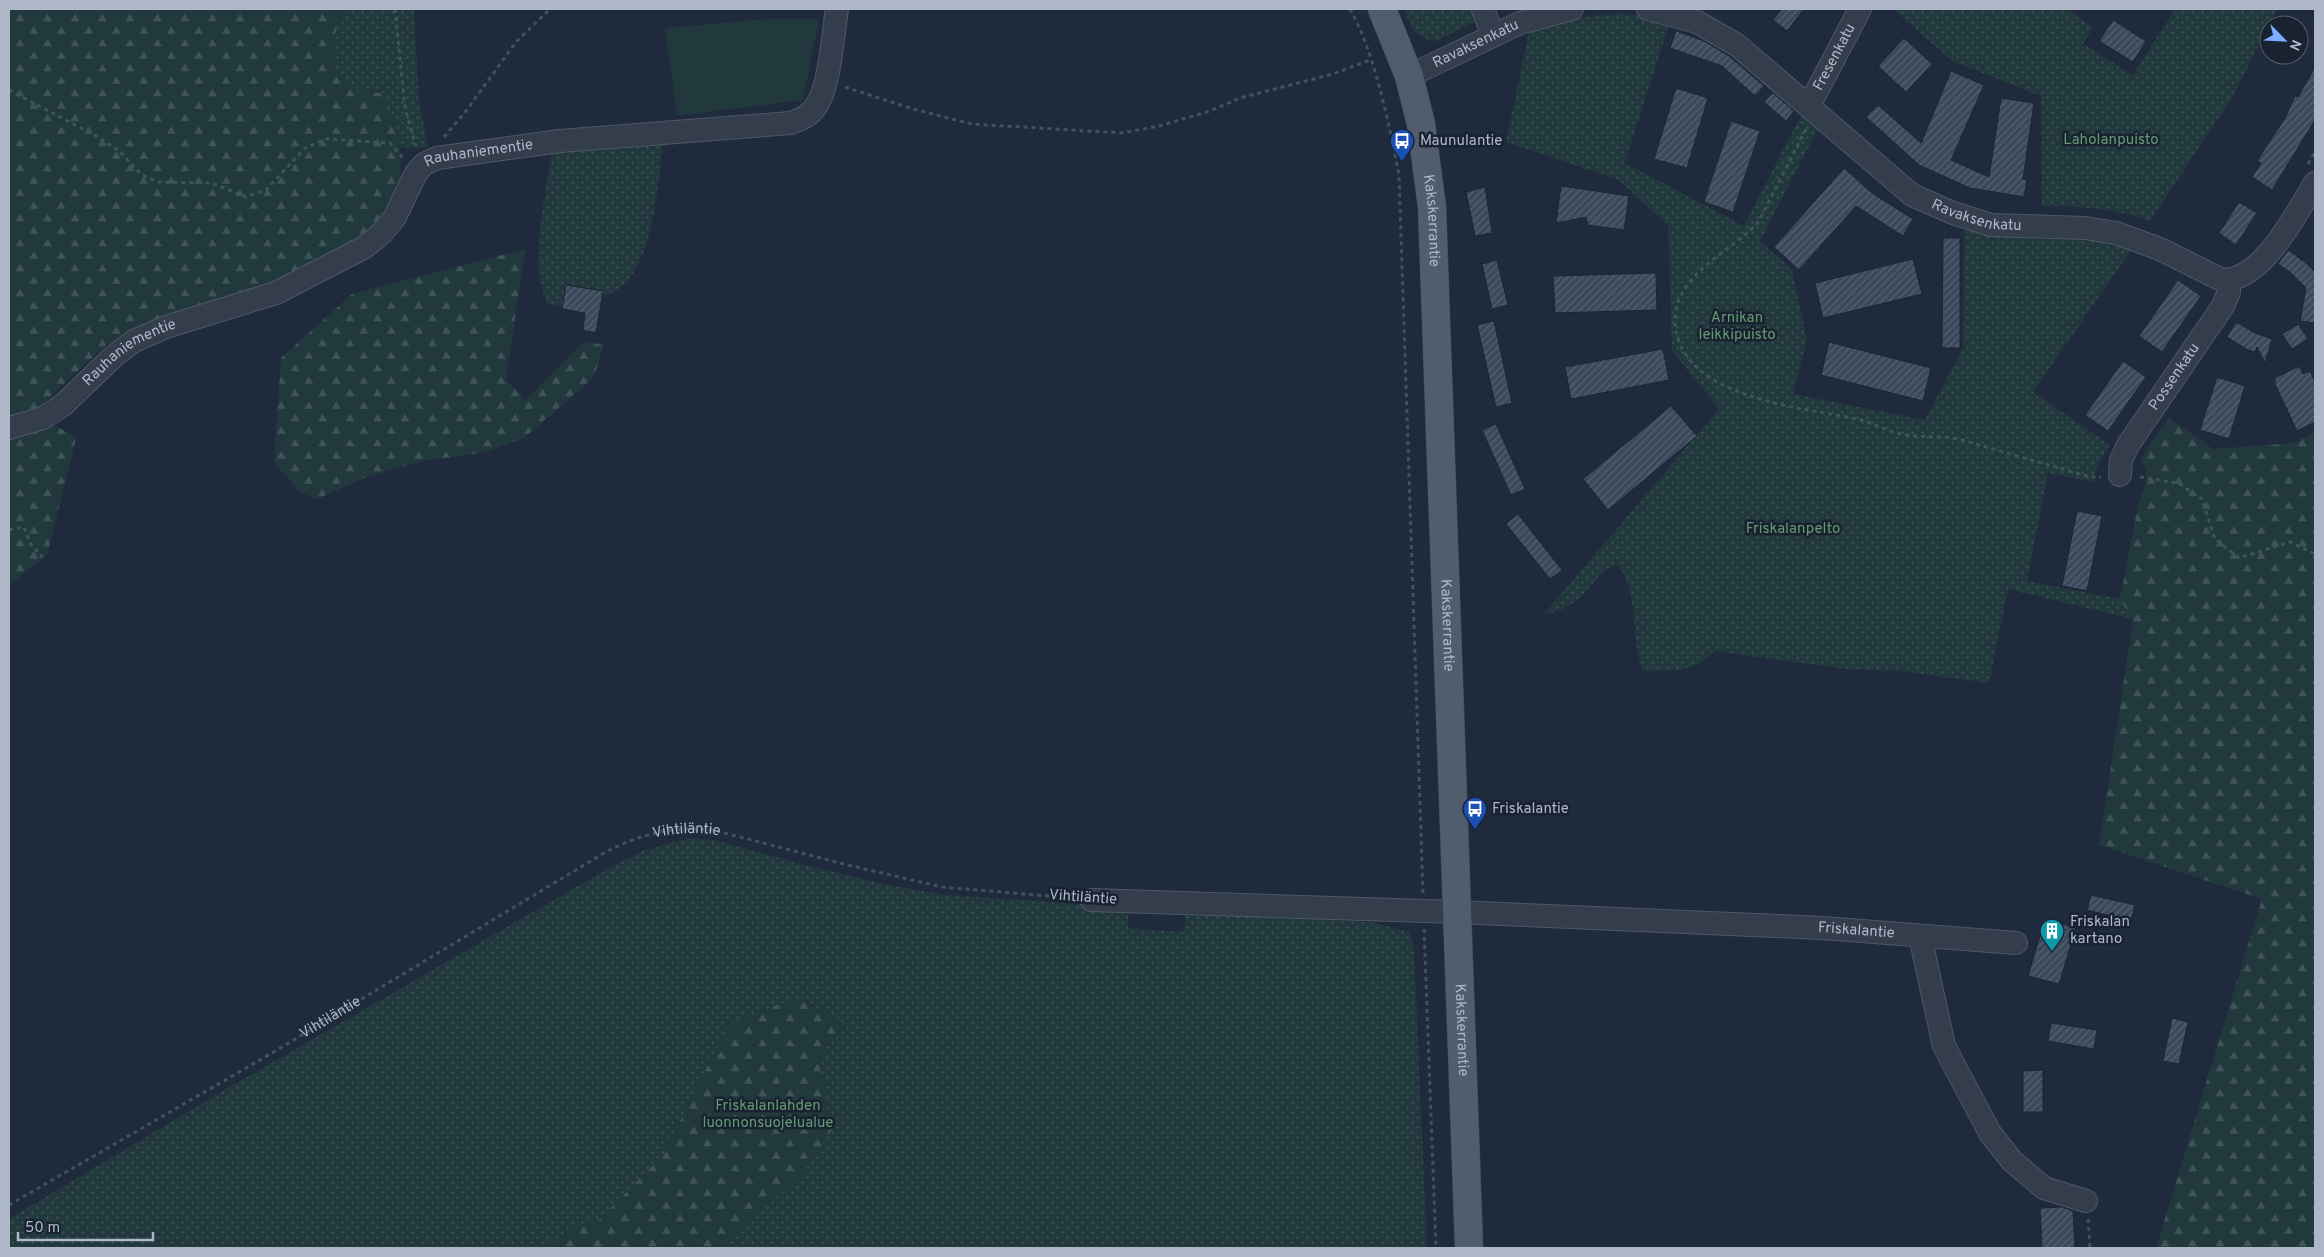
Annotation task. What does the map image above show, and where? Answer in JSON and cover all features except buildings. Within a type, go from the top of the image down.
[{"type":"main road","name":"Kakskerrantie","points":[[1382,9],[1409,76],[1421,124],[1432,207],[1469,1248]]},
{"type":"street","name":"Rauhaniementie","points":[[9,428],[43,418],[63,405],[114,356],[134,341],[166,327],[276,293],[366,247],[382,233],[395,217],[426,165],[560,141],[790,122],[804,118],[816,106],[826,80],[837,9]]},
{"type":"street","points":[[1482,9],[1493,36]]},
{"type":"street","name":"Ravaksenkatu","points":[[1409,76],[1520,23],[1572,9]]},
{"type":"street","name":"Ravaksenkatu","points":[[1648,9],[1670,13],[1716,32],[1737,45],[1808,117],[1833,129],[1912,195],[1952,214],[1991,225],[2085,228],[2116,233],[2160,249],[2220,279],[2229,281]]},
{"type":"street","name":"Fresenkatu","points":[[1808,117],[1860,9]]},
{"type":"street","points":[[2229,281],[2240,277],[2262,260],[2282,235],[2311,175]]},
{"type":"street","name":"Possenkatu","points":[[2120,474],[2121,460],[2128,445],[2223,306],[2228,292],[2229,281]]},
{"type":"street","name":"Vihtiläntie","points":[[1091,900],[1456,912]]},
{"type":"street","name":"Friskalantie","points":[[1456,912],[1823,928],[2016,943]]},
{"type":"street","points":[[1920,936],[1944,1046],[1990,1134],[2012,1161],[2044,1188],[2086,1201]]},
{"type":"path","points":[[395,9],[405,108],[413,140],[426,165]]},
{"type":"path","points":[[426,165],[439,143],[466,111],[516,42],[550,9]]},
{"type":"path","points":[[1350,9],[1370,60],[1385,109],[1397,164],[1400,196],[1436,1248]]},
{"type":"path","points":[[826,80],[913,109],[972,124],[1122,133],[1159,126],[1201,114],[1240,98],[1333,74],[1370,60]]},
{"type":"path","points":[[9,90],[96,136],[119,151],[141,174],[158,182],[212,183],[246,197],[266,190],[304,149],[325,139],[390,143],[426,165]]},
{"type":"path","points":[[1808,117],[1759,220],[1751,230],[1706,265],[1690,282],[1682,296],[1675,321],[1677,336],[1684,351],[1709,376],[1751,398],[1854,418],[1906,435],[1945,436],[1959,439],[2098,477],[2120,474],[2178,483],[2202,499],[2214,538],[2239,558],[2290,542],[2315,554]]},
{"type":"path","points":[[2311,175],[2315,152]]},
{"type":"path","points":[[1397,164],[1402,162]]},
{"type":"path","points":[[9,530],[24,528],[30,543],[43,558]]},
{"type":"path","name":"Vihtiläntie","points":[[9,1205],[272,1053],[604,853],[630,839],[651,833],[691,828],[713,830],[942,887],[1091,900]]},
{"type":"path","points":[[1427,1007],[1434,1007]]},
{"type":"path","points":[[2086,1201],[2090,1248]]},
{"type":"green space","points":[[9,9],[352,9],[335,33],[333,56],[336,70],[339,76],[349,84],[385,94],[397,128],[401,158],[400,187],[374,232],[264,289],[137,327],[105,346],[40,406],[53,424],[76,438],[47,555],[9,585]]},
{"type":"green space","points":[[352,9],[414,9],[419,101],[428,147],[400,148],[397,128],[385,94],[354,86],[339,76],[333,56],[335,33]]},
{"type":"green space","points":[[1404,9],[1475,9],[1476,21],[1436,41],[1429,40],[1423,38],[1415,31]]},
{"type":"green space","name":"Laholanpuisto","points":[[1893,9],[2067,9],[2093,28],[2083,44],[2133,75],[2175,9],[2277,9],[2274,15],[2259,15],[2259,45],[2232,98],[2150,221],[2123,213],[2097,209],[2042,206],[2041,96],[1952,61]]},
{"type":"green space","name":"Friskalanpelto","points":[[1619,13],[1647,17],[1669,24],[1625,163],[1744,226],[1801,115],[1818,129],[1760,241],[1792,270],[1807,339],[1793,394],[1925,420],[1963,348],[1964,228],[2018,238],[2091,240],[2132,249],[2033,392],[2110,445],[2098,463],[2093,482],[2048,473],[2027,581],[2120,599],[2133,619],[2008,589],[1989,683],[1901,671],[1846,669],[1714,651],[1690,667],[1643,671],[1639,658],[1629,589],[1618,565],[1602,573],[1580,598],[1570,605],[1558,611],[1544,614],[1719,409],[1672,350],[1668,226],[1619,180],[1506,142],[1529,31],[1568,19]]},
{"type":"green space","points":[[767,19],[819,19],[803,100],[677,116],[665,28]]},
{"type":"green space","points":[[663,144],[650,232],[643,254],[633,274],[619,288],[602,296],[602,291],[566,285],[563,307],[548,304],[542,288],[539,269],[539,249],[540,227],[552,147]]},
{"type":"green space","points":[[525,249],[506,380],[525,400],[583,343],[604,344],[594,377],[524,438],[484,453],[421,461],[367,477],[317,499],[300,492],[274,462],[281,358],[352,294]]},
{"type":"green space","points":[[2169,418],[2213,449],[2293,443],[2315,433],[2315,1248],[2156,1248],[2262,899],[2099,845],[2133,620],[2120,599],[2138,505],[2145,487],[2146,470],[2141,458]]},
{"type":"green space","points":[[689,838],[714,840],[888,885],[946,895],[1128,907],[1128,928],[1184,932],[1186,910],[1376,923],[1409,932],[1414,949],[1427,1248],[9,1248],[9,1219],[216,1095],[611,867],[642,851]]},
{"type":"green space","name":"Friskalanlahden luonnonsuojelualue","points":[[795,998],[844,1021],[818,1060],[833,1128],[801,1176],[722,1248],[546,1248],[557,1238],[581,1225],[598,1221],[663,1155],[729,1024]]},
{"type":"place","name":"Maunulantie","points":[[1402,162]]},
{"type":"place","name":"Friskalantie","points":[[1475,830]]},
{"type":"place","name":"Friskalan kartano","points":[[2052,952]]},
{"type":"park label","name":"Arnikan leikkipuisto","points":[[1737,326]]}]
